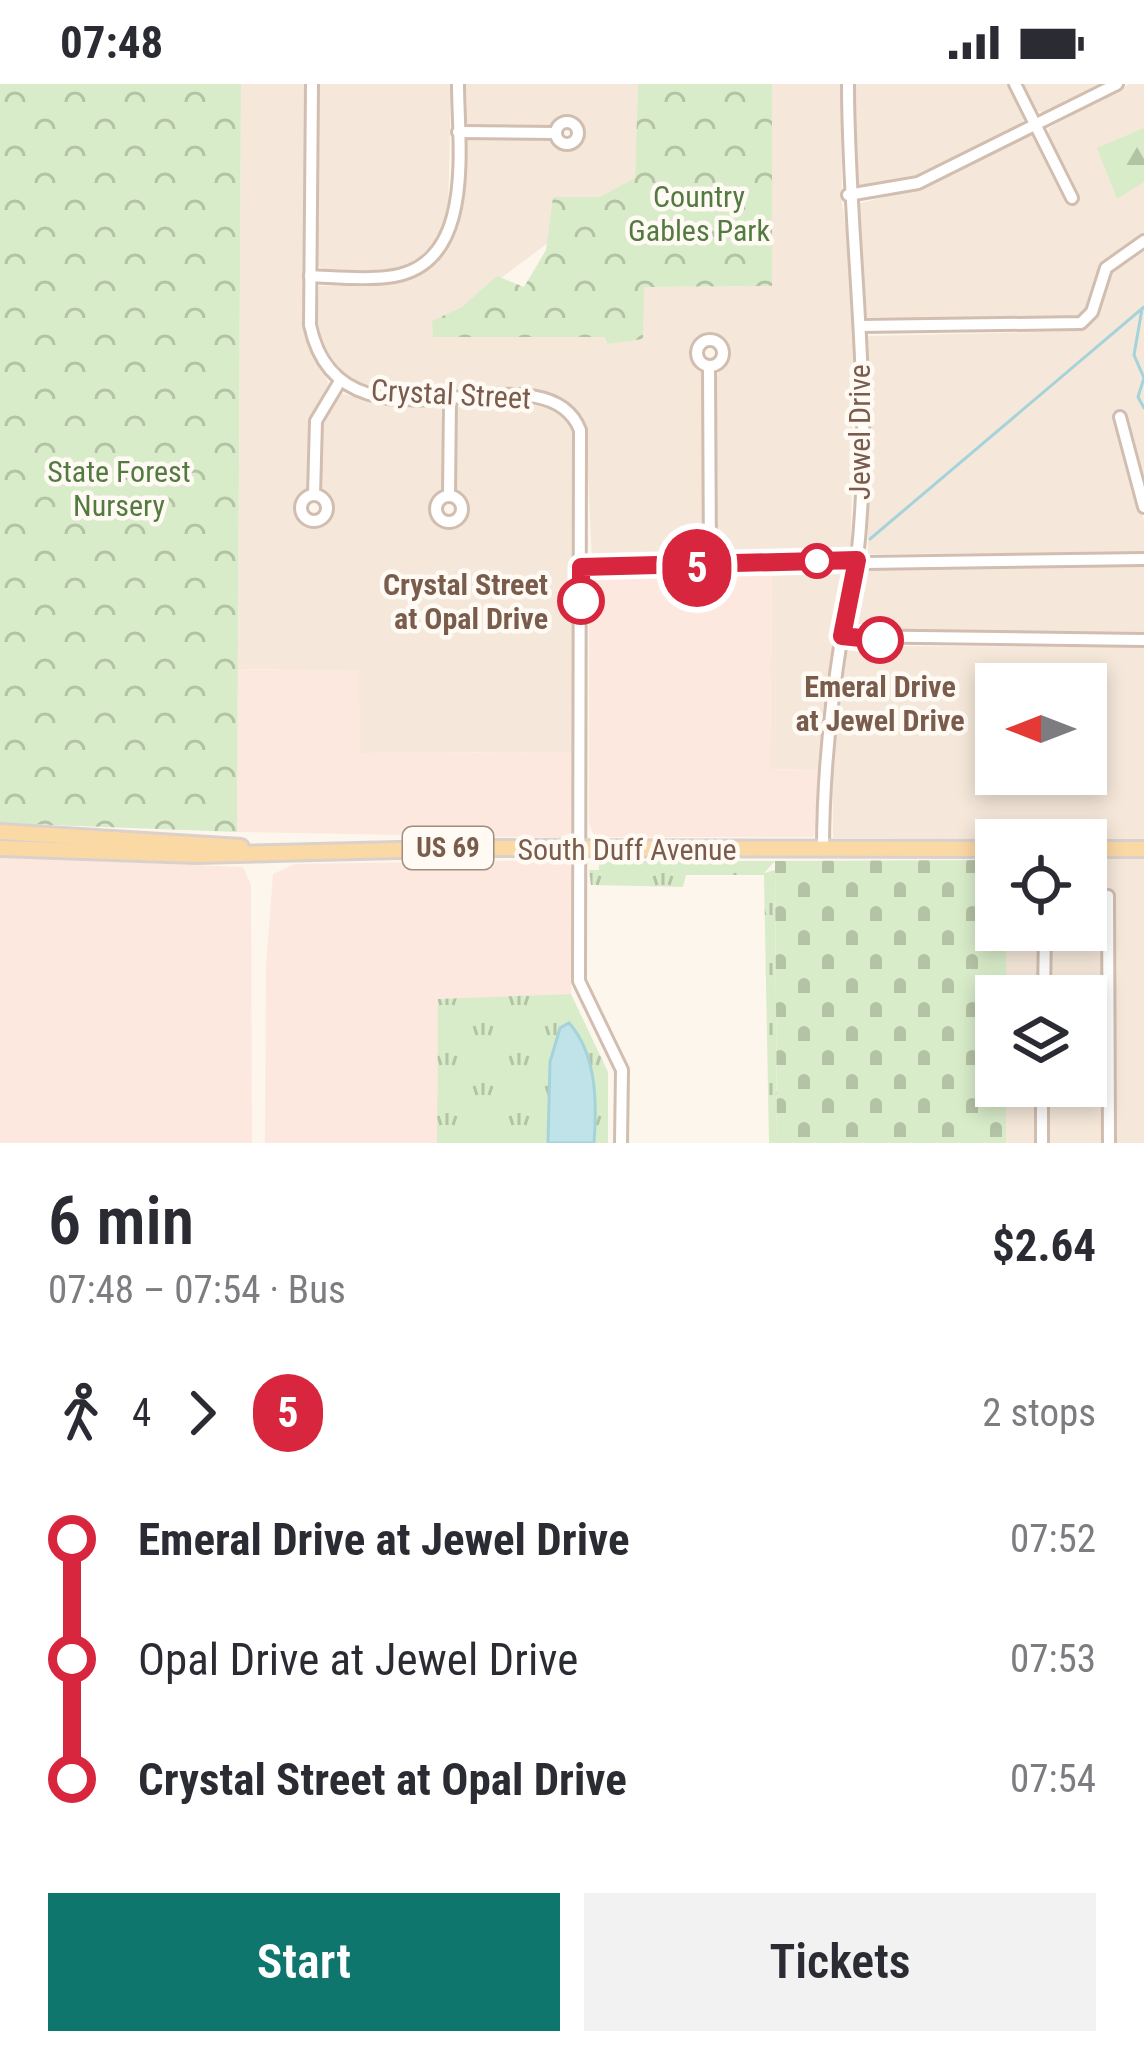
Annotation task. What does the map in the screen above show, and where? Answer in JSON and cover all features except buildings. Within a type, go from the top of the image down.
[{"type":"main road","name":"South Duff Avenue","points":[[0,832],[171,839],[258,850]]},
{"type":"main road","name":"South Duff Avenue","points":[[0,848],[196,855],[258,850],[975,849]]},
{"type":"main road","points":[[1107,849],[1144,849]]},
{"type":"street","name":"Crystal Street","points":[[312,84],[314,344],[340,381],[374,396],[543,398],[570,410],[580,430],[579,981],[622,1070],[621,1143]]},
{"type":"street","points":[[310,276],[387,277],[429,259],[454,218],[458,84]]},
{"type":"street","name":"Jewel Drive","points":[[823,850],[825,755],[857,560],[860,326],[848,195],[848,84]]},
{"type":"street","points":[[1015,84],[1072,198]]},
{"type":"street","points":[[848,195],[917,182],[1117,84]]},
{"type":"street","points":[[458,132],[556,133]]},
{"type":"street","points":[[860,326],[1081,323],[1092,312],[1106,268],[1144,241]]},
{"type":"street","points":[[709,366],[710,567]]},
{"type":"street","points":[[314,495],[316,422],[340,381]]},
{"type":"street","points":[[449,496],[450,398]]},
{"type":"street","points":[[1120,417],[1144,507]]},
{"type":"street","points":[[581,567],[1144,559]]},
{"type":"street","points":[[842,636],[1144,640]]},
{"type":"street","points":[[1107,896],[1109,1143]]},
{"type":"street","points":[[1042,1107],[1042,1143]]},
{"type":"shaded area","points":[[241,84],[306,84],[303,326],[311,355],[329,383],[309,423],[308,485],[297,506],[303,523],[316,527],[330,516],[330,499],[320,485],[320,431],[340,393],[374,403],[441,407],[444,485],[431,511],[445,527],[457,525],[468,512],[455,484],[458,407],[548,405],[572,425],[573,752],[359,753],[359,671],[238,669]]},
{"type":"shaded area","points":[[318,84],[451,84],[448,219],[426,255],[409,265],[373,272],[327,272],[317,265]]},
{"type":"shaded area","points":[[463,84],[638,84],[635,178],[462,307],[606,337],[606,344],[644,287],[772,286],[772,84],[841,84],[842,202],[854,287],[851,552],[725,562],[717,557],[716,378],[727,353],[714,335],[699,338],[692,354],[703,375],[704,549],[695,562],[592,560],[586,433],[575,408],[558,396],[388,392],[360,385],[337,370],[316,329],[319,286],[392,283],[431,266],[459,224],[467,139],[545,138],[569,149],[583,139],[583,129],[571,117],[545,129],[472,129],[463,117]]},
{"type":"shaded area","points":[[853,84],[1013,84],[1026,116],[1019,127],[933,171],[863,188],[853,181]]},
{"type":"shaded area","points":[[1023,84],[1105,84],[1047,113],[1037,111]]},
{"type":"shaded area","points":[[1129,84],[1144,84],[1144,235],[1100,268],[1089,307],[1080,317],[1068,322],[867,317],[857,204],[926,186],[1031,134],[1076,195],[1048,137],[1049,128]]},
{"type":"shaded area","points":[[1144,248],[1144,486],[1123,411],[1115,414],[1144,520],[1144,552],[868,554],[868,336],[1079,331],[1101,309],[1109,273]]},
{"type":"shaded area","points":[[1144,565],[1144,636],[855,632],[852,624],[866,568]]},
{"type":"shaded area","points":[[844,568],[849,575],[819,770],[770,769],[772,570]]},
{"type":"shaded area","points":[[772,570],[770,769],[819,770],[814,837],[595,837],[589,824],[589,580],[598,574]]},
{"type":"shaded area","points":[[848,646],[1144,647],[1144,841],[1107,841],[1107,819],[975,819],[975,839],[833,838],[832,751]]},
{"type":"shaded area","points":[[238,669],[359,671],[360,753],[573,752],[572,832],[560,838],[237,832]]},
{"type":"shaded area","points":[[0,857],[243,867],[251,885],[252,1143],[0,1143]]},
{"type":"shaded area","points":[[1107,859],[1144,859],[1144,1143],[1006,1143],[1006,1107],[1107,1107],[1107,975],[1006,975],[1006,951],[1107,951]]},
{"type":"shaded area","points":[[569,862],[573,872],[571,994],[438,1000],[437,1143],[265,1143],[266,966],[273,874],[295,864]]},
{"type":"green space","name":"State Forest Nursery","points":[[0,84],[241,84],[237,832],[0,823]]},
{"type":"green space","name":"Country Gables Park","points":[[638,84],[772,84],[772,286],[644,287],[643,339],[607,344],[605,337],[433,337],[432,321],[462,307],[497,276],[524,287],[546,250],[553,197],[600,197],[635,178]]},
{"type":"green space","points":[[1144,128],[1144,182],[1117,199],[1097,148]]},
{"type":"green space","points":[[975,860],[975,951],[1006,951],[1006,975],[975,975],[975,1107],[1006,1107],[1006,1143],[777,1143],[775,861]]},
{"type":"green space","points":[[599,861],[775,861],[764,873],[775,870],[777,1143],[769,1143],[764,875],[686,875],[683,887],[591,885],[589,870],[599,870]]},
{"type":"green space","points":[[571,994],[608,1072],[608,1143],[437,1143],[438,999]]},
{"type":"water","points":[[569,1023],[590,1064],[594,1143],[548,1143],[550,1062],[560,1028]]},
{"type":"waterway","points":[[870,539],[1144,307]]},
{"type":"waterway","points":[[1142,309],[1134,355],[1144,378],[1138,397],[1144,408]]},
{"type":"bus line","name":"5","points":[[581,601],[581,567],[698,568],[857,560],[842,636],[880,640]]},
{"type":"place","name":"Crystal Street at Opal Drive","points":[[581,601]]},
{"type":"place","name":"Emeral Drive at Jewel Drive","points":[[880,640]]}]
